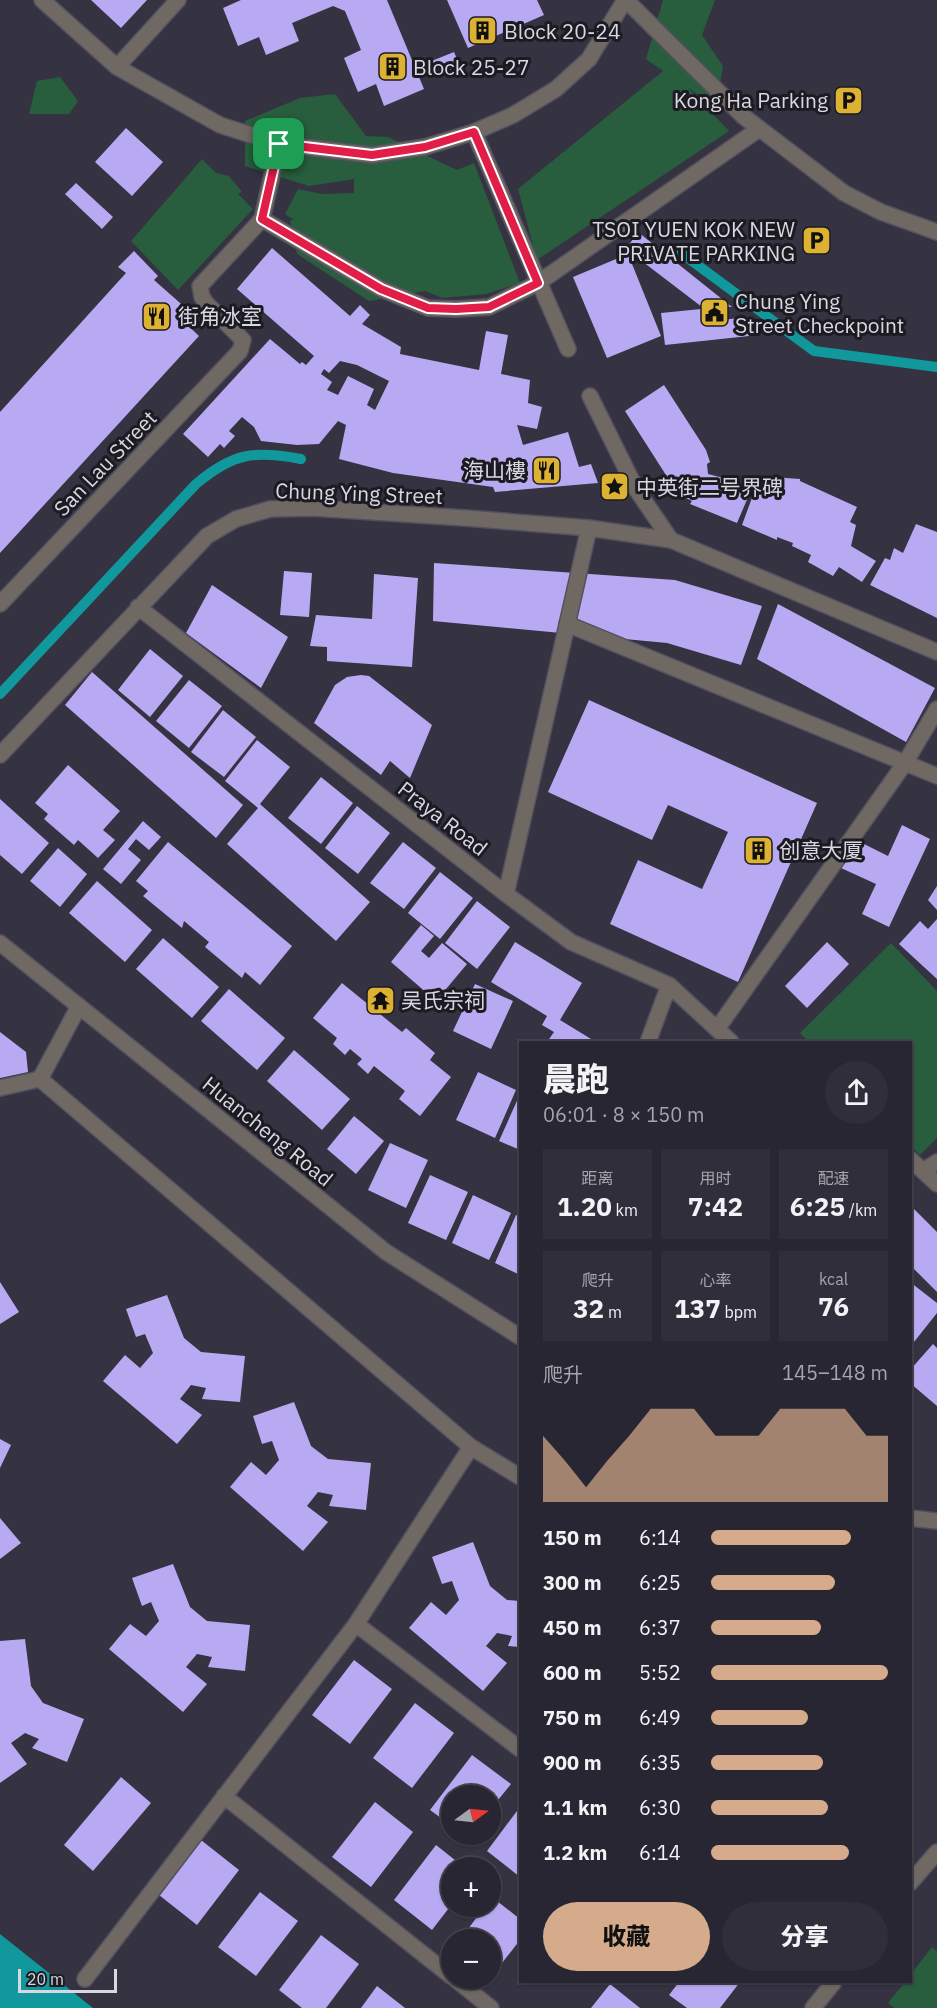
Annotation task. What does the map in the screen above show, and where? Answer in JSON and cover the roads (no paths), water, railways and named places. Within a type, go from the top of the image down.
[{"type":"street","points":[[42,0],[117,67],[220,125],[279,144],[372,155],[425,147],[474,132],[513,114],[556,89],[588,59],[626,0],[743,116],[844,193],[881,212],[937,232]]},
{"type":"street","points":[[117,67],[178,0]]},
{"type":"street","points":[[279,144],[262,219],[381,289],[428,308],[456,309],[489,307],[538,283],[759,129]]},
{"type":"street","points":[[474,132],[568,350]]},
{"type":"street","name":"San Lau Street","points":[[0,604],[240,351],[243,340],[206,303],[200,286],[262,219]]},
{"type":"street","points":[[590,396],[636,489],[671,540]]},
{"type":"street","name":"Chung Ying Street","points":[[0,755],[207,536],[236,519],[270,509],[351,510],[589,528],[671,540],[937,652]]},
{"type":"street","points":[[506,894],[589,528]]},
{"type":"street","name":"Praya Road","points":[[138,607],[506,894],[571,942],[669,985],[730,1041]]},
{"type":"street","points":[[567,624],[937,776]]},
{"type":"street","points":[[717,1029],[905,763],[937,709]]},
{"type":"street","name":"Huancheng Road","points":[[0,943],[386,1252],[519,1336]]},
{"type":"street","points":[[648,1041],[669,985]]},
{"type":"street","points":[[0,1088],[40,1079],[79,1006]]},
{"type":"street","points":[[40,1079],[471,1447],[519,1476]]},
{"type":"street","points":[[912,1161],[937,1184]]},
{"type":"street","points":[[923,1171],[937,1162]]},
{"type":"street","points":[[85,1979],[356,1624],[471,1447]]},
{"type":"street","points":[[912,1518],[937,1521]]},
{"type":"street","points":[[356,1624],[519,1748]]},
{"type":"street","points":[[224,1796],[441,1968]]},
{"type":"street","points":[[912,1881],[937,1852]]},
{"type":"street","points":[[813,2008],[830,1983]]},
{"type":"street","points":[[467,1989],[491,2008]]},
{"type":"waterway","points":[[681,253],[814,351],[937,367]]},
{"type":"waterway","points":[[0,694],[196,484],[221,466],[245,457],[270,455],[301,459]]},
{"type":"place","name":"Block 20-24","points":[[483,31]]},
{"type":"place","name":"Block 25-27","points":[[392,67]]},
{"type":"place","name":"Kong Ha Parking","points":[[849,100]]},
{"type":"place","name":"TSOI YUEN KOK NEW PRIVATE PARKING","points":[[816,241]]},
{"type":"place","name":"Chung Ying Street Checkpoint","points":[[714,313]]},
{"type":"place","name":"街角冰室","points":[[157,316]]},
{"type":"place","name":"海山樓","points":[[547,470]]},
{"type":"place","name":"中英街二号界碑","points":[[615,487]]},
{"type":"place","name":"创意大厦","points":[[758,850]]},
{"type":"place","name":"吴氏宗祠","points":[[380,1000]]}]
